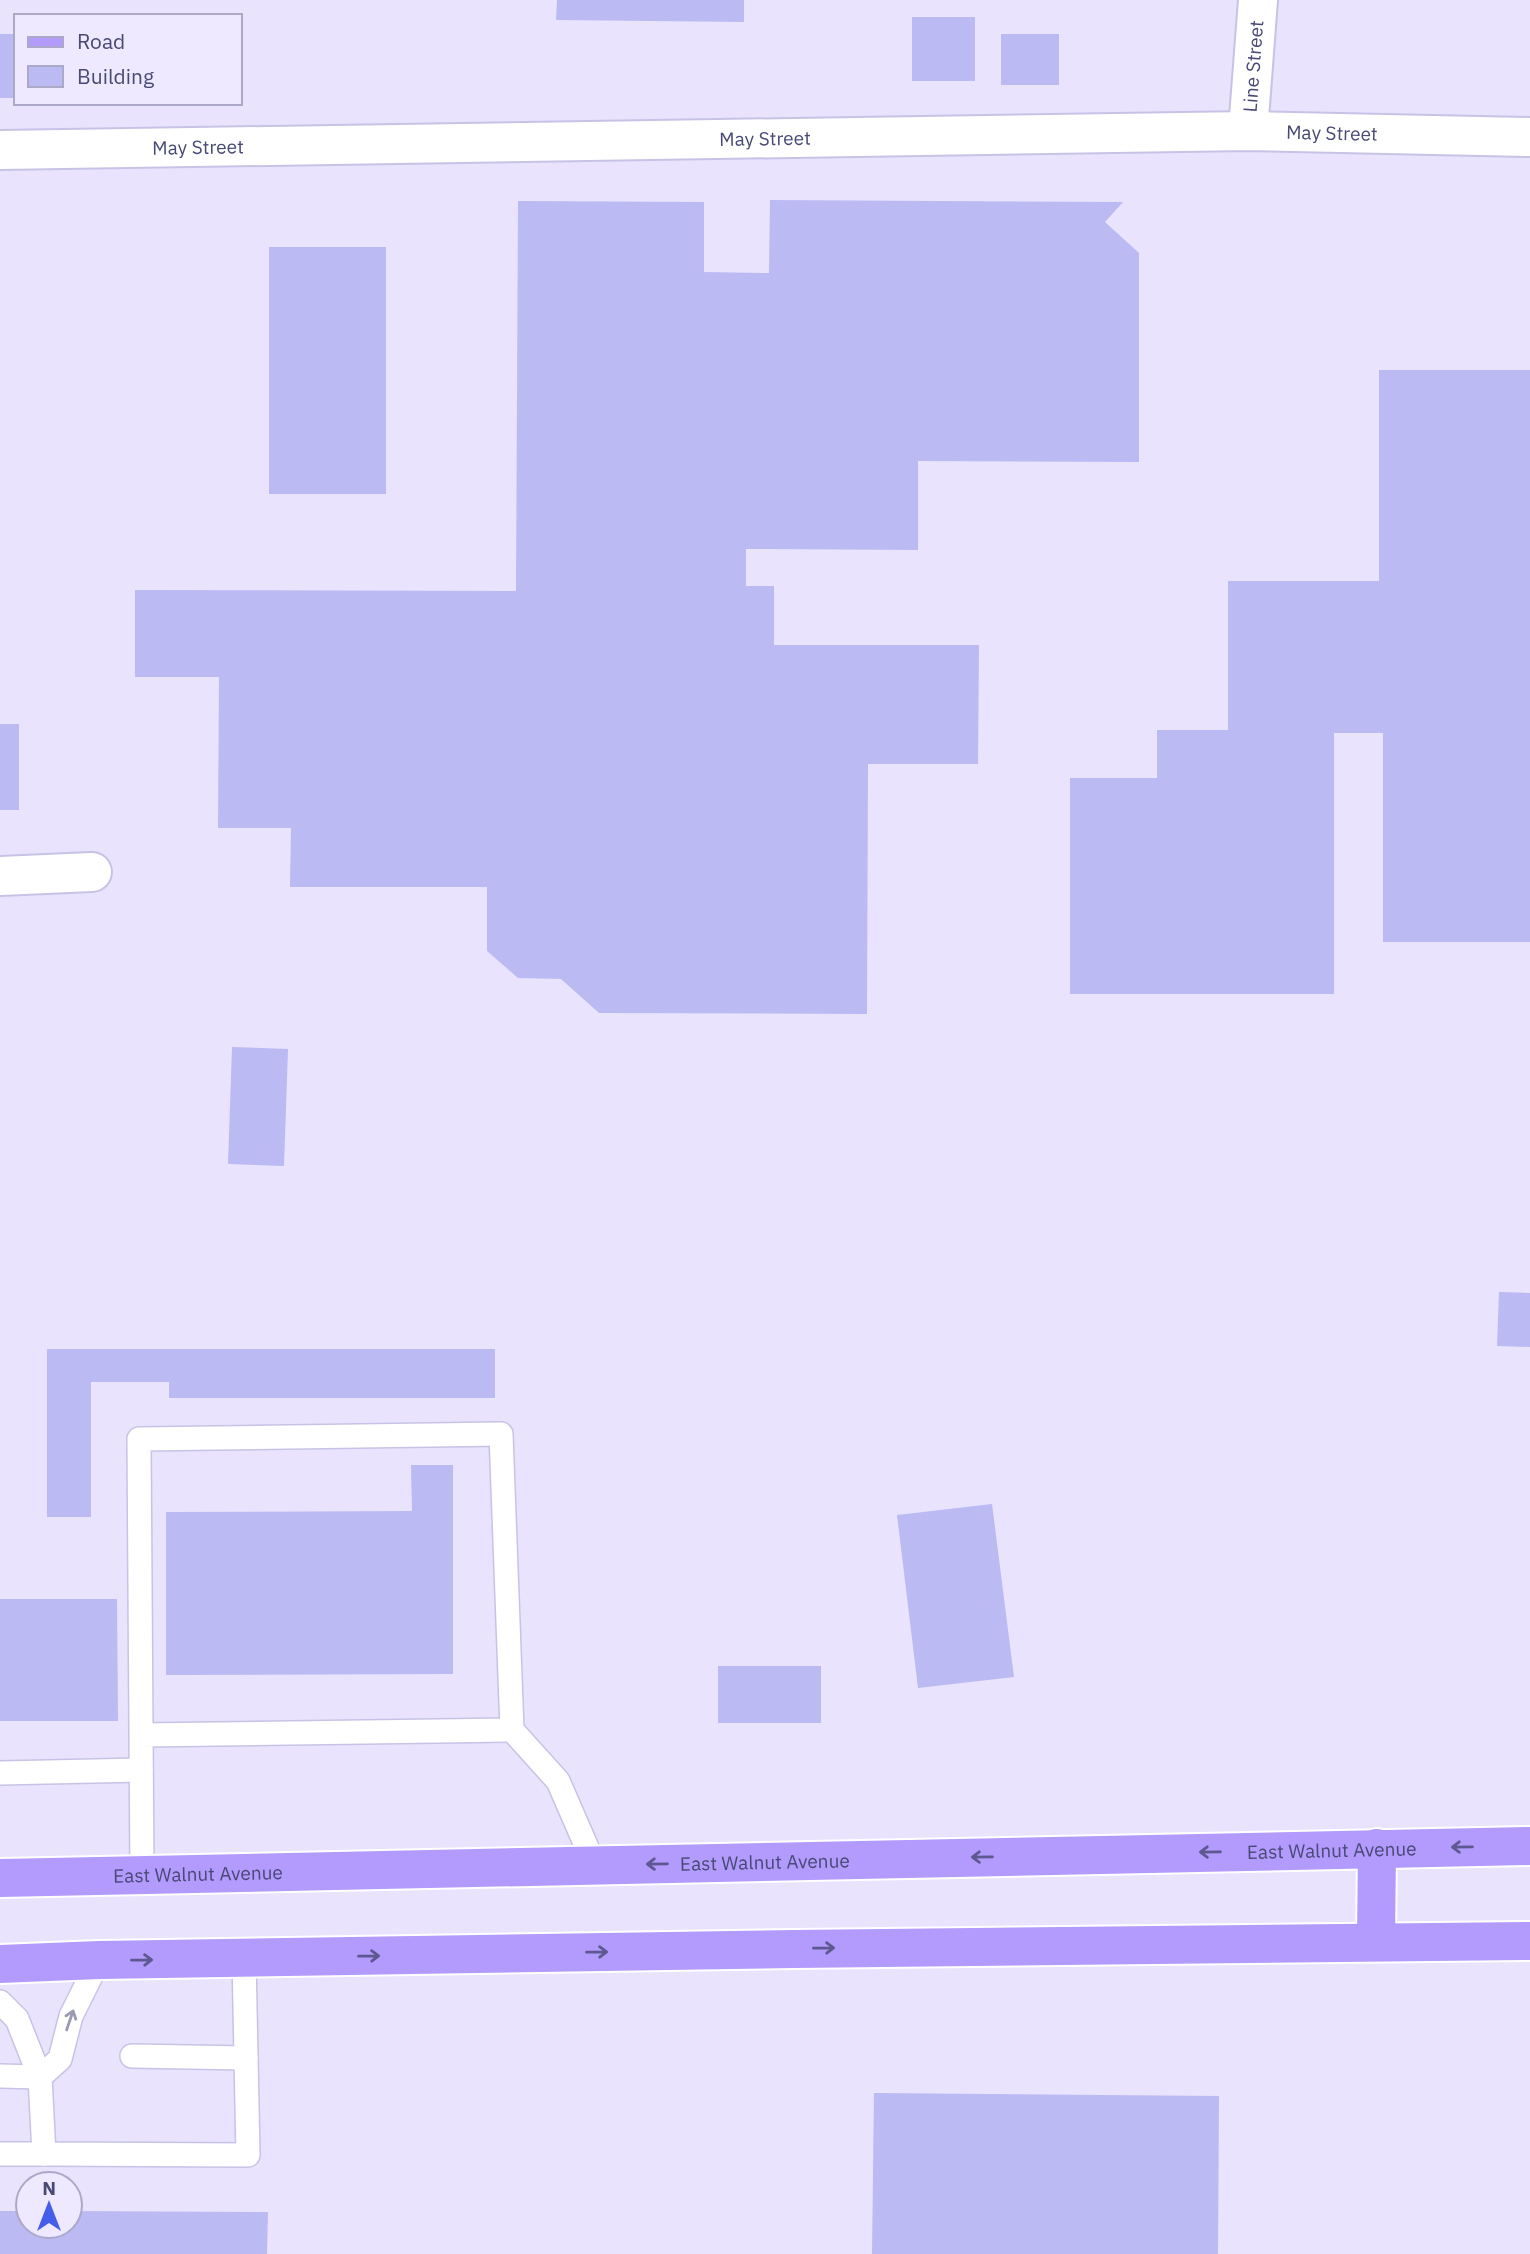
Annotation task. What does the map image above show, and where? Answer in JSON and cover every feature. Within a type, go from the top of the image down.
[{"type":"main road","name":"East Walnut Avenue","points":[[0,1878],[1530,1846]]},
{"type":"main road","points":[[1376,1942],[1377,1848]]},
{"type":"main road","points":[[0,1964],[794,1948],[1530,1941]]},
{"type":"street","name":"Line Street","points":[[1248,131],[1258,0]]},
{"type":"street","name":"May Street","points":[[0,150],[1248,131],[1530,137]]},
{"type":"street","points":[[0,876],[92,872]]},
{"type":"lane","points":[[142,1875],[139,1439],[501,1434],[512,1730],[558,1781],[594,1866]]},
{"type":"lane","points":[[141,1735],[512,1730]]},
{"type":"lane","points":[[0,1773],[141,1770]]},
{"type":"lane","points":[[0,2154],[248,2155],[244,1958]]},
{"type":"lane","points":[[0,2076],[40,2077],[60,2059],[71,2016],[99,1961]]},
{"type":"lane","points":[[0,2002],[17,2019],[40,2077],[44,2154]]},
{"type":"lane","points":[[132,2056],[246,2058]]},
{"type":"building","points":[[557,0],[744,0],[744,22],[556,20]]},
{"type":"building","points":[[912,17],[975,17],[975,81],[912,81]]},
{"type":"building","points":[[0,34],[14,34],[14,98],[0,98]]},
{"type":"building","points":[[1001,34],[1059,34],[1059,85],[1001,85]]},
{"type":"building","points":[[770,200],[1123,202],[1105,222],[1139,253],[1139,462],[918,461],[918,550],[746,549],[746,586],[774,586],[774,645],[979,645],[978,764],[868,764],[867,1014],[599,1013],[561,979],[518,978],[487,951],[487,887],[290,887],[291,828],[218,828],[219,677],[135,677],[135,590],[516,591],[518,201],[704,202],[704,272],[769,273]]},
{"type":"building","points":[[269,247],[386,247],[386,494],[269,494]]},
{"type":"building","points":[[1379,370],[1530,370],[1530,942],[1383,942],[1383,733],[1334,733],[1334,994],[1070,994],[1070,778],[1157,778],[1157,730],[1228,730],[1228,581],[1379,581]]},
{"type":"building","points":[[0,724],[19,724],[19,810],[0,810]]},
{"type":"building","points":[[232,1047],[288,1049],[284,1166],[228,1164]]},
{"type":"building","points":[[1499,1292],[1530,1293],[1530,1347],[1497,1346]]},
{"type":"building","points":[[47,1349],[495,1349],[495,1398],[169,1398],[169,1382],[91,1382],[91,1517],[47,1517]]},
{"type":"building","points":[[411,1465],[453,1465],[453,1674],[166,1675],[166,1512],[412,1511]]},
{"type":"building","points":[[992,1504],[1014,1677],[918,1688],[897,1515]]},
{"type":"building","points":[[0,1599],[117,1599],[118,1721],[0,1721]]},
{"type":"building","points":[[718,1666],[821,1666],[821,1723],[718,1723]]},
{"type":"building","points":[[874,2093],[1219,2096],[1218,2254],[872,2254]]},
{"type":"building","points":[[0,2211],[14,2211],[14,2240],[84,2240],[84,2211],[268,2212],[267,2254],[0,2254]]}]
